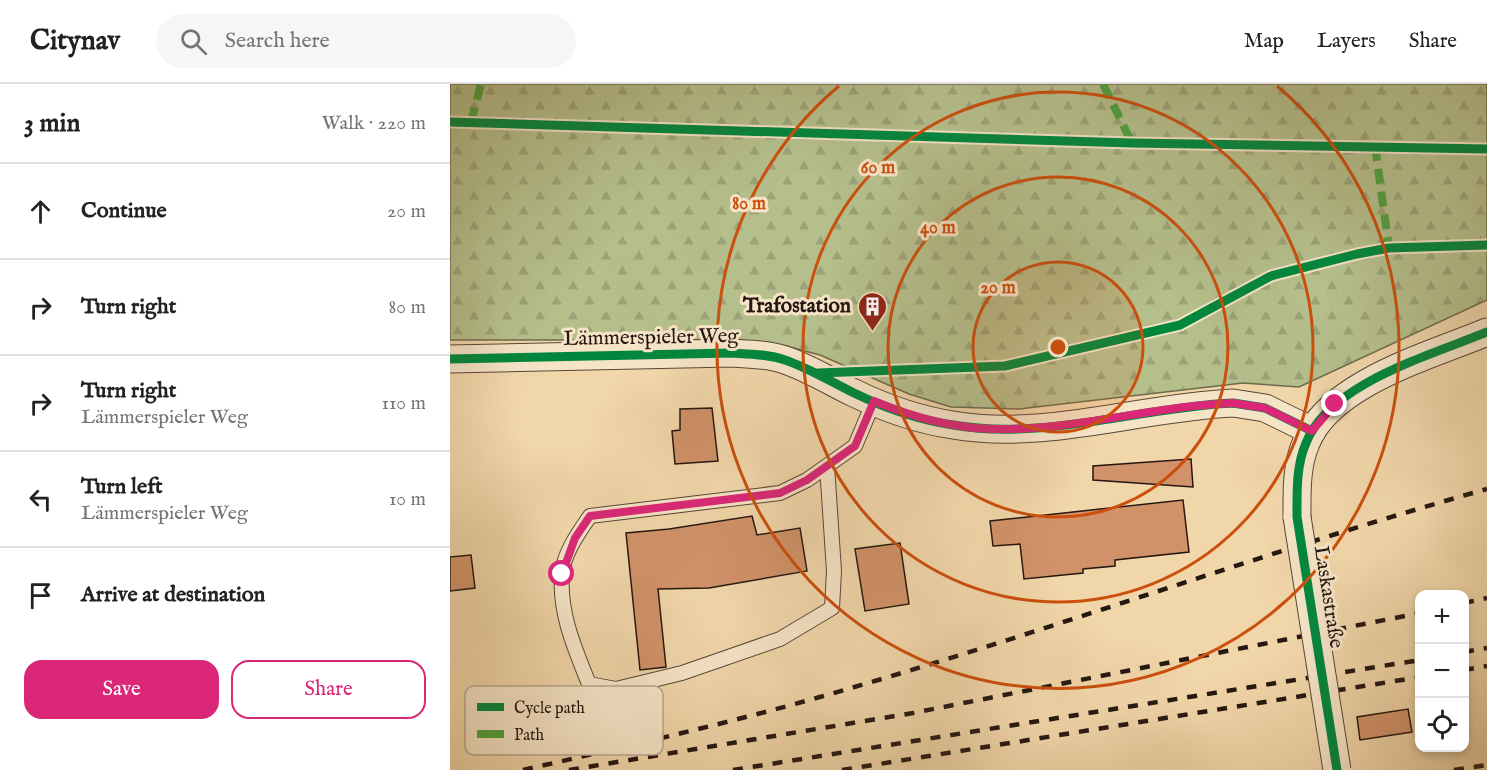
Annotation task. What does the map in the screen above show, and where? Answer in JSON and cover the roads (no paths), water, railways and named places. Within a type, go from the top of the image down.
[{"type":"street","points":[[1312,431],[1335,404],[1367,384],[1487,332]]},
{"type":"street","name":"Lämmerspieler Weg","points":[[450,359],[731,353],[756,355],[782,359],[807,368],[874,401],[928,421],[993,429],[1037,427],[1217,404],[1247,404],[1265,408],[1312,431]]},
{"type":"street","name":"Laskastraße","points":[[1312,431],[1300,461],[1297,517],[1337,770]]},
{"type":"lane","points":[[600,686],[589,684],[567,627],[562,574],[575,538],[590,516],[780,493],[807,480],[855,446],[874,401]]},
{"type":"lane","points":[[628,686],[682,673],[780,639],[832,608],[834,572],[827,466]]},
{"type":"railway","points":[[663,738],[810,700],[931,664],[1327,537],[1487,489]]},
{"type":"railway","points":[[1469,602],[1487,598]]},
{"type":"railway","points":[[663,754],[913,713],[1415,614]]},
{"type":"railway","points":[[1469,651],[1487,648]]},
{"type":"railway","points":[[733,770],[1415,661]]},
{"type":"railway","points":[[1469,669],[1487,666]]},
{"type":"railway","points":[[842,770],[1415,678]]},
{"type":"railway","points":[[523,770],[589,755]]},
{"type":"railway","points":[[569,770],[660,755]]},
{"type":"railway","points":[[1454,770],[1487,765]]},
{"type":"place","name":"Trafostation","points":[[872,332]]}]
